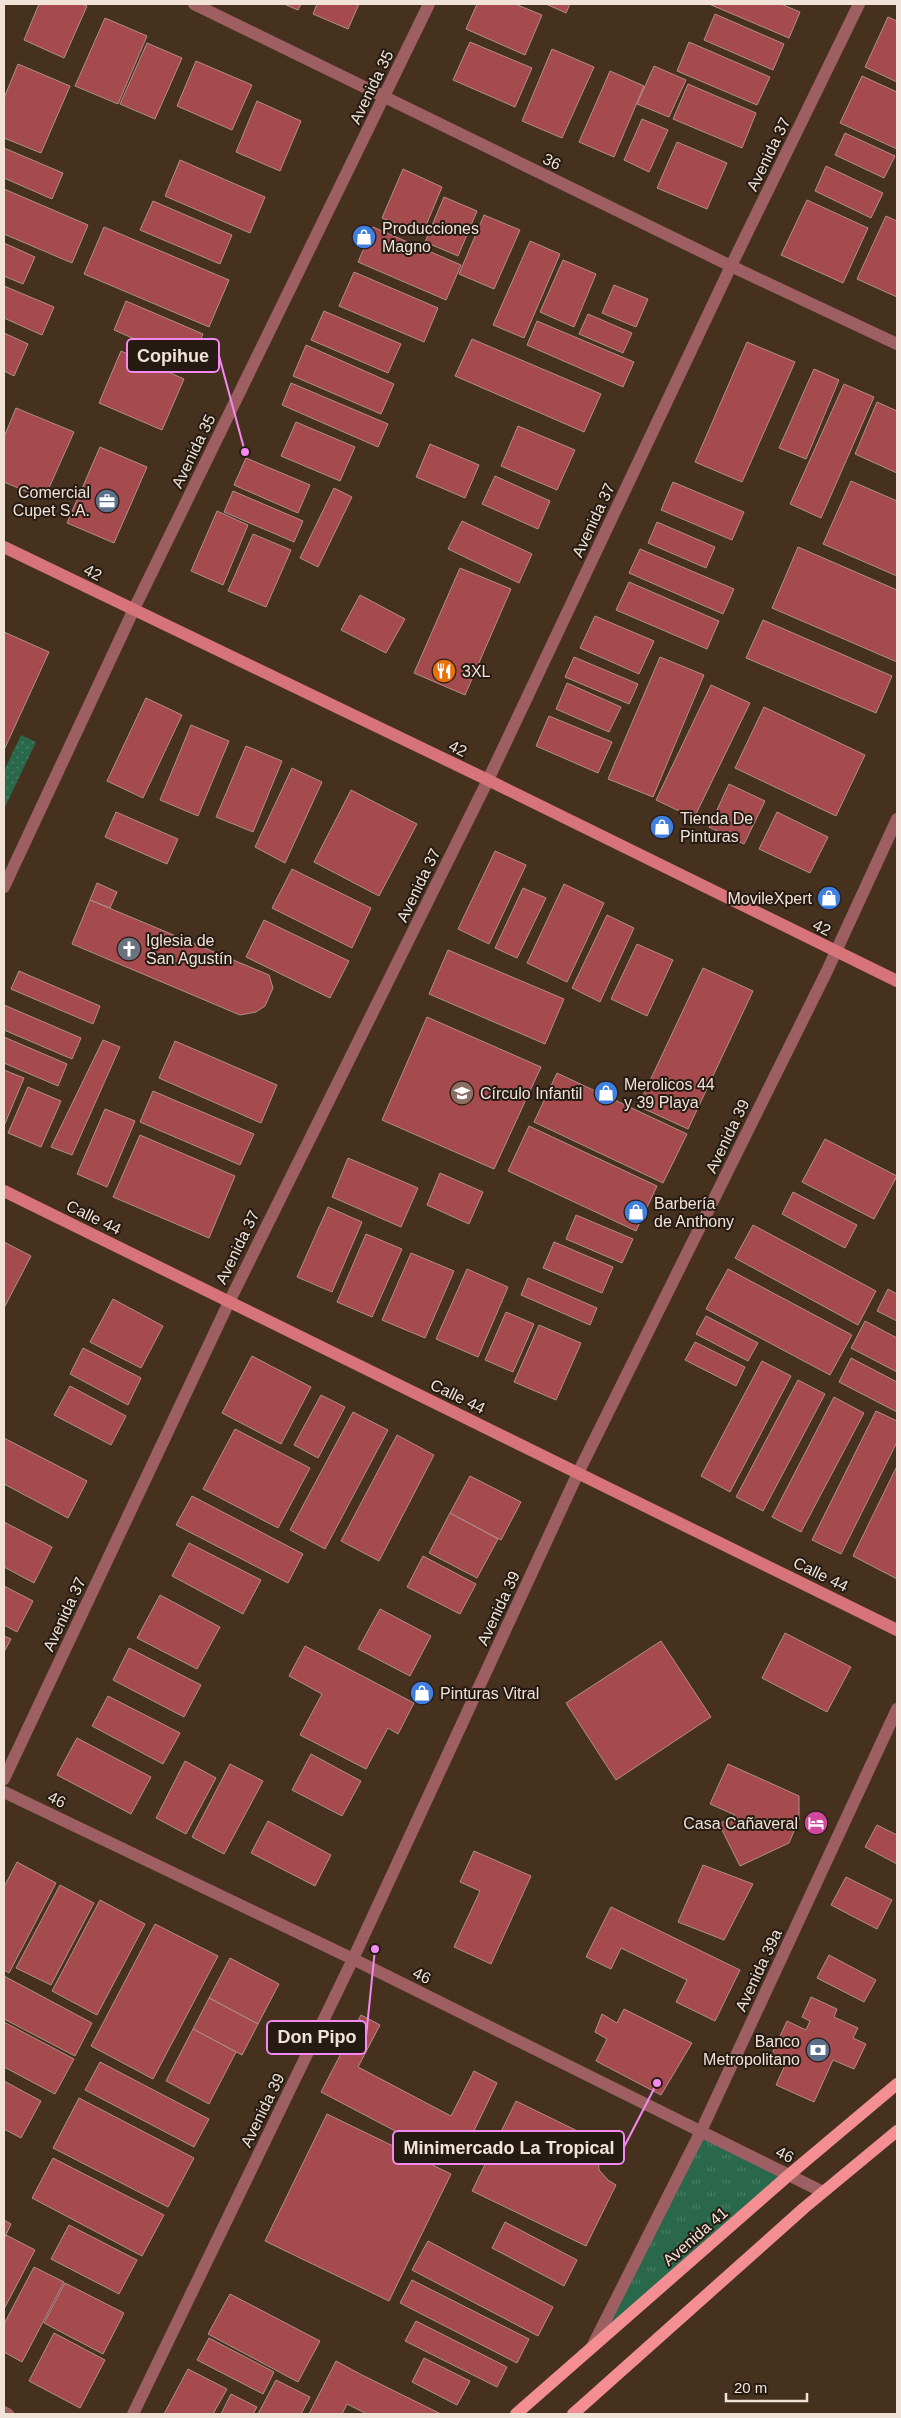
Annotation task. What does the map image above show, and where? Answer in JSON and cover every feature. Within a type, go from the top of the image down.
[{"type":"main road","name":"42","points":[[4,547],[488,780],[897,981]]},
{"type":"main road","name":"Calle 44","points":[[4,1191],[897,1630]]},
{"type":"main road","name":"Avenida 41","points":[[516,2414],[790,2174],[897,2084]]},
{"type":"main road","points":[[573,2414],[823,2192],[897,2130]]},
{"type":"street","name":"36","points":[[194,4],[731,266],[897,344]]},
{"type":"street","name":"Avenida 35","points":[[4,887],[134,610],[429,4]]},
{"type":"street","name":"Avenida 37","points":[[4,1779],[229,1302],[488,780],[731,266],[859,4]]},
{"type":"street","name":"Avenida 39","points":[[133,2414],[353,1959],[578,1473],[836,952],[897,819]]},
{"type":"street","name":"Avenida 39a","points":[[591,2350],[701,2131],[897,1709]]},
{"type":"street","name":"46","points":[[4,1792],[353,1959],[823,2192]]},
{"type":"street","points":[[4,2412],[8,2414]]},
{"type":"green space","points":[[21,735],[36,742],[4,809],[4,771]]},
{"type":"green space","points":[[701,2131],[790,2174],[591,2349]]},
{"type":"building","points":[[39,4],[81,4],[87,6],[64,58],[24,40]]},
{"type":"building","points":[[284,4],[301,4],[298,10]]},
{"type":"building","points":[[317,4],[359,4],[348,29],[313,14]]},
{"type":"building","points":[[477,4],[515,4],[542,15],[525,55],[466,29]]},
{"type":"building","points":[[546,4],[570,4],[566,13]]},
{"type":"building","points":[[709,4],[781,4],[800,12],[789,38]]},
{"type":"building","points":[[715,14],[784,44],[773,70],[704,40]]},
{"type":"building","points":[[888,17],[897,21],[897,82],[865,67]]},
{"type":"building","points":[[105,18],[147,36],[118,104],[75,86]]},
{"type":"building","points":[[470,42],[532,68],[515,107],[453,80]]},
{"type":"building","points":[[689,42],[770,77],[757,105],[677,71]]},
{"type":"building","points":[[147,43],[182,58],[155,119],[120,104]]},
{"type":"building","points":[[552,49],[594,67],[562,138],[522,121]]},
{"type":"building","points":[[196,61],[252,85],[232,130],[177,106]]},
{"type":"building","points":[[18,64],[70,86],[41,153],[4,138],[4,98]]},
{"type":"building","points":[[654,66],[686,80],[669,117],[637,104]]},
{"type":"building","points":[[610,71],[644,86],[614,157],[579,142]]},
{"type":"building","points":[[862,76],[897,92],[897,149],[840,123]]},
{"type":"building","points":[[688,84],[756,113],[742,148],[673,119]]},
{"type":"building","points":[[257,101],[301,121],[280,171],[236,152]]},
{"type":"building","points":[[642,119],[668,130],[649,172],[624,160]]},
{"type":"building","points":[[845,133],[895,156],[884,178],[835,155]]},
{"type":"building","points":[[677,142],[727,163],[707,209],[657,188]]},
{"type":"building","points":[[4,148],[63,173],[52,199],[4,178]]},
{"type":"building","points":[[180,160],[265,197],[250,233],[165,196]]},
{"type":"building","points":[[826,166],[883,193],[871,218],[815,191]]},
{"type":"building","points":[[403,169],[442,187],[422,235],[382,218]]},
{"type":"building","points":[[4,189],[88,225],[72,263],[4,234]]},
{"type":"building","points":[[444,197],[477,211],[458,256],[425,242]]},
{"type":"building","points":[[807,200],[868,228],[843,283],[781,255]]},
{"type":"building","points":[[153,201],[232,235],[220,264],[140,230]]},
{"type":"building","points":[[484,215],[520,230],[494,289],[459,274]]},
{"type":"building","points":[[886,216],[897,221],[897,297],[857,279]]},
{"type":"building","points":[[104,227],[229,280],[209,327],[84,274]]},
{"type":"building","points":[[373,227],[461,265],[446,300],[358,262]]},
{"type":"building","points":[[530,241],[560,254],[524,338],[493,325]]},
{"type":"building","points":[[4,243],[35,257],[23,284],[4,276]]},
{"type":"building","points":[[563,260],[596,274],[574,327],[540,312]]},
{"type":"building","points":[[354,272],[438,308],[424,342],[339,306]]},
{"type":"building","points":[[614,285],[648,299],[636,327],[602,313]]},
{"type":"building","points":[[4,286],[54,307],[42,335],[4,318]]},
{"type":"building","points":[[126,301],[203,334],[190,363],[114,330]]},
{"type":"building","points":[[324,311],[401,344],[388,373],[311,340]]},
{"type":"building","points":[[588,314],[632,333],[623,353],[579,334]]},
{"type":"building","points":[[537,321],[634,362],[623,387],[527,345]]},
{"type":"building","points":[[4,333],[28,344],[14,376],[4,371]]},
{"type":"building","points":[[472,339],[601,394],[584,432],[455,376]]},
{"type":"building","points":[[747,342],[795,362],[742,482],[695,462]]},
{"type":"building","points":[[306,345],[394,384],[381,414],[293,376]]},
{"type":"building","points":[[121,351],[184,379],[162,430],[99,403]]},
{"type":"building","points":[[814,369],[839,380],[806,459],[779,448]]},
{"type":"building","points":[[291,383],[388,424],[378,447],[282,405]]},
{"type":"building","points":[[844,384],[874,397],[821,518],[790,504]]},
{"type":"building","points":[[877,402],[897,411],[897,473],[855,454]]},
{"type":"building","points":[[16,408],[74,432],[44,499],[4,482],[4,437]]},
{"type":"building","points":[[296,422],[355,447],[340,481],[281,456]]},
{"type":"building","points":[[518,426],[575,450],[557,490],[501,466]]},
{"type":"building","points":[[430,444],[479,465],[465,498],[416,477]]},
{"type":"building","points":[[100,447],[147,467],[114,543],[67,523]]},
{"type":"building","points":[[246,458],[310,485],[298,513],[234,485]]},
{"type":"building","points":[[495,476],[550,501],[538,529],[482,504]]},
{"type":"building","points":[[851,481],[897,501],[897,576],[823,544]]},
{"type":"building","points":[[673,482],[744,512],[732,540],[661,510]]},
{"type":"building","points":[[334,488],[352,497],[318,567],[300,558]]},
{"type":"building","points":[[233,491],[303,521],[294,542],[224,512]]},
{"type":"building","points":[[217,511],[248,525],[223,585],[191,571]]},
{"type":"building","points":[[462,521],[532,554],[519,583],[448,549]]},
{"type":"building","points":[[657,522],[715,547],[706,568],[648,543]]},
{"type":"building","points":[[253,534],[291,550],[266,607],[228,591]]},
{"type":"building","points":[[798,547],[897,590],[897,662],[772,608]]},
{"type":"building","points":[[640,549],[734,589],[723,614],[629,573]]},
{"type":"building","points":[[460,568],[511,589],[465,695],[414,673]]},
{"type":"building","points":[[629,582],[719,621],[707,649],[616,610]]},
{"type":"building","points":[[360,595],[405,619],[386,653],[341,630]]},
{"type":"building","points":[[595,616],[654,641],[639,674],[580,648]]},
{"type":"building","points":[[763,620],[892,676],[876,713],[746,658]]},
{"type":"building","points":[[4,632],[49,652],[4,750]]},
{"type":"building","points":[[574,657],[638,684],[629,704],[565,677]]},
{"type":"building","points":[[660,657],[704,675],[653,797],[608,779]]},
{"type":"building","points":[[567,683],[621,707],[609,732],[556,709]]},
{"type":"building","points":[[711,685],[750,703],[694,818],[656,800]]},
{"type":"building","points":[[146,698],[182,715],[143,798],[107,781]]},
{"type":"building","points":[[764,707],[865,755],[836,816],[735,768]]},
{"type":"building","points":[[549,716],[612,742],[598,773],[536,746]]},
{"type":"building","points":[[191,725],[229,741],[198,816],[160,800]]},
{"type":"building","points":[[246,746],[282,761],[253,832],[216,817]]},
{"type":"building","points":[[292,768],[322,782],[285,863],[255,847]]},
{"type":"building","points":[[729,784],[765,801],[744,844],[709,827]]},
{"type":"building","points":[[351,790],[417,824],[379,896],[314,862]]},
{"type":"building","points":[[116,812],[178,839],[167,864],[105,837]]},
{"type":"building","points":[[777,812],[828,837],[810,873],[759,849]]},
{"type":"building","points":[[495,851],[526,865],[489,944],[458,929]]},
{"type":"building","points":[[292,869],[371,908],[352,948],[272,908]]},
{"type":"building","points":[[97,883],[117,892],[110,908],[90,900]]},
{"type":"building","points":[[564,884],[604,903],[567,982],[527,963]]},
{"type":"building","points":[[523,888],[546,898],[517,958],[495,948]]},
{"type":"building","points":[[90,900],[269,975],[273,988],[265,1006],[256,1012],[240,1015],[72,944]]},
{"type":"building","points":[[607,915],[634,928],[600,1002],[572,988]]},
{"type":"building","points":[[264,920],[349,961],[330,998],[246,957]]},
{"type":"building","points":[[637,944],[673,960],[647,1016],[611,999]]},
{"type":"building","points":[[448,950],[564,999],[545,1044],[429,994]]},
{"type":"building","points":[[703,968],[753,991],[688,1129],[638,1106]]},
{"type":"building","points":[[19,971],[100,1006],[93,1024],[11,989]]},
{"type":"building","points":[[4,1005],[81,1038],[72,1059],[4,1030]]},
{"type":"building","name":"Círculo Infantil","points":[[427,1017],[541,1067],[494,1169],[382,1120]]},
{"type":"building","points":[[4,1037],[67,1064],[58,1086],[4,1063]]},
{"type":"building","points":[[103,1040],[120,1047],[72,1155],[51,1147]]},
{"type":"building","points":[[175,1041],[277,1085],[261,1123],[159,1078]]},
{"type":"building","points":[[4,1070],[24,1078],[4,1126]]},
{"type":"building","points":[[557,1073],[687,1134],[663,1183],[534,1122]]},
{"type":"building","points":[[28,1087],[61,1101],[41,1147],[8,1133]]},
{"type":"building","points":[[153,1091],[254,1134],[240,1165],[140,1122]]},
{"type":"building","points":[[105,1109],[135,1121],[107,1187],[77,1174]]},
{"type":"building","points":[[529,1126],[657,1186],[636,1231],[508,1171]]},
{"type":"building","points":[[140,1135],[235,1176],[209,1238],[113,1197]]},
{"type":"building","points":[[825,1139],[897,1176],[874,1219],[802,1182]]},
{"type":"building","points":[[348,1158],[418,1188],[401,1227],[332,1197]]},
{"type":"building","points":[[440,1173],[483,1192],[469,1224],[427,1205]]},
{"type":"building","points":[[793,1192],[857,1225],[845,1248],[782,1214]]},
{"type":"building","points":[[328,1207],[362,1222],[332,1292],[297,1277]]},
{"type":"building","points":[[576,1215],[633,1239],[622,1263],[566,1239]]},
{"type":"building","points":[[753,1225],[876,1291],[858,1325],[735,1258]]},
{"type":"building","points":[[366,1234],[402,1249],[372,1317],[337,1302]]},
{"type":"building","points":[[4,1242],[31,1256],[4,1308]]},
{"type":"building","points":[[554,1242],[613,1267],[602,1293],[543,1268]]},
{"type":"building","points":[[411,1253],[454,1271],[425,1338],[382,1320]]},
{"type":"building","points":[[467,1269],[508,1287],[478,1357],[436,1339]]},
{"type":"building","points":[[728,1269],[852,1335],[830,1375],[706,1309]]},
{"type":"building","points":[[528,1278],[597,1308],[590,1325],[521,1295]]},
{"type":"building","points":[[888,1289],[897,1294],[897,1321],[877,1311]]},
{"type":"building","points":[[113,1299],[163,1326],[141,1368],[90,1342]]},
{"type":"building","points":[[506,1312],[534,1324],[513,1372],[485,1360]]},
{"type":"building","points":[[706,1316],[758,1343],[748,1361],[696,1334]]},
{"type":"building","points":[[865,1321],[897,1338],[897,1372],[851,1348]]},
{"type":"building","points":[[539,1325],[581,1343],[556,1400],[514,1382]]},
{"type":"building","points":[[695,1342],[745,1367],[736,1386],[685,1360]]},
{"type":"building","points":[[83,1348],[141,1378],[128,1405],[70,1374]]},
{"type":"building","points":[[252,1356],[311,1387],[281,1444],[222,1413]]},
{"type":"building","points":[[851,1358],[897,1382],[897,1412],[839,1382]]},
{"type":"building","points":[[762,1361],[791,1376],[730,1492],[701,1476]]},
{"type":"building","points":[[798,1380],[825,1394],[763,1511],[736,1497]]},
{"type":"building","points":[[70,1386],[126,1416],[111,1445],[54,1415]]},
{"type":"building","points":[[321,1395],[345,1407],[318,1458],[294,1445]]},
{"type":"building","points":[[834,1397],[864,1413],[801,1532],[772,1517]]},
{"type":"building","points":[[876,1411],[897,1421],[897,1442],[841,1554],[812,1540]]},
{"type":"building","points":[[353,1412],[388,1430],[325,1549],[290,1530]]},
{"type":"building","points":[[235,1429],[310,1468],[278,1528],[203,1489]]},
{"type":"building","points":[[397,1435],[434,1455],[379,1561],[341,1541]]},
{"type":"building","points":[[4,1438],[87,1481],[68,1518],[4,1484]]},
{"type":"building","points":[[897,1466],[897,1579],[853,1556]]},
{"type":"building","points":[[470,1476],[521,1502],[501,1540],[450,1513]]},
{"type":"building","points":[[192,1496],[303,1554],[288,1583],[176,1525]]},
{"type":"building","points":[[450,1513],[498,1539],[477,1578],[429,1553]]},
{"type":"building","points":[[4,1522],[52,1547],[34,1583],[4,1567]]},
{"type":"building","points":[[189,1543],[261,1580],[243,1614],[172,1576]]},
{"type":"building","points":[[423,1556],[476,1584],[460,1614],[407,1587]]},
{"type":"building","points":[[4,1586],[33,1601],[17,1632],[4,1625]]},
{"type":"building","points":[[160,1595],[220,1627],[197,1669],[137,1638]]},
{"type":"building","points":[[380,1609],[431,1636],[410,1676],[358,1649]]},
{"type":"building","points":[[785,1633],[851,1667],[827,1712],[762,1678]]},
{"type":"building","points":[[4,1636],[11,1639],[4,1652]]},
{"type":"building","points":[[661,1641],[711,1717],[616,1780],[566,1703]]},
{"type":"building","points":[[305,1646],[414,1703],[398,1734],[388,1728],[366,1769],[300,1735],[322,1694],[289,1676]]},
{"type":"building","points":[[129,1648],[201,1685],[184,1717],[113,1680]]},
{"type":"building","points":[[108,1696],[180,1733],[163,1764],[92,1726]]},
{"type":"building","points":[[77,1738],[151,1777],[131,1814],[57,1775]]},
{"type":"building","points":[[311,1754],[361,1781],[342,1816],[292,1790]]},
{"type":"building","points":[[185,1761],[216,1778],[186,1834],[156,1818]]},
{"type":"building","points":[[230,1764],[263,1781],[224,1854],[192,1837]]},
{"type":"building","points":[[728,1764],[799,1796],[799,1819],[789,1843],[740,1866],[719,1824],[735,1815],[710,1804]]},
{"type":"building","points":[[268,1821],[331,1855],[315,1886],[251,1853]]},
{"type":"building","points":[[877,1825],[897,1835],[897,1864],[865,1847]]},
{"type":"building","points":[[474,1851],[531,1876],[491,1964],[454,1947],[480,1891],[460,1882]]},
{"type":"building","points":[[17,1862],[56,1883],[9,1973],[4,1970],[4,1887]]},
{"type":"building","points":[[703,1865],[753,1884],[724,1940],[678,1922]]},
{"type":"building","points":[[846,1877],[892,1900],[877,1929],[831,1905]]},
{"type":"building","points":[[60,1885],[94,1903],[51,1985],[16,1968]]},
{"type":"building","points":[[100,1900],[145,1924],[97,2015],[52,1991]]},
{"type":"building","points":[[611,1907],[740,1970],[715,2021],[676,2002],[687,1980],[621,1948],[611,1969],[586,1957]]},
{"type":"building","points":[[155,1924],[218,1956],[153,2079],[91,2046]]},
{"type":"building","points":[[829,1955],[876,1980],[864,2002],[817,1978]]},
{"type":"building","points":[[230,1958],[279,1984],[258,2024],[209,1998]]},
{"type":"building","points":[[4,1976],[92,2023],[75,2056],[4,2019]]},
{"type":"building","name":"Banco Metropolitano","points":[[811,1997],[837,2009],[834,2017],[858,2028],[853,2038],[866,2044],[854,2069],[833,2060],[814,2102],[776,2085],[785,2065],[770,2058],[787,2021],[806,2030],[810,2021],[802,2017]]},
{"type":"building","points":[[209,1998],[258,2024],[242,2055],[193,2029]]},
{"type":"building","points":[[624,2009],[692,2043],[661,2095],[596,2061],[607,2039],[595,2032],[602,2014],[617,2023]]},
{"type":"building","points":[[361,2015],[380,2025],[358,2067],[451,2116],[474,2071],[497,2083],[458,2164],[321,2092]]},
{"type":"building","points":[[4,2022],[74,2059],[55,2094],[4,2067]]},
{"type":"building","points":[[193,2029],[236,2052],[209,2104],[166,2081]]},
{"type":"building","points":[[100,2062],[209,2119],[194,2147],[85,2090]]},
{"type":"building","points":[[4,2081],[41,2101],[21,2138],[4,2129]]},
{"type":"building","points":[[79,2098],[194,2158],[168,2207],[53,2148]]},
{"type":"building","points":[[516,2101],[604,2144],[598,2156],[599,2170],[608,2180],[616,2185],[586,2246],[472,2191]]},
{"type":"building","points":[[327,2114],[451,2174],[389,2301],[265,2241]]},
{"type":"building","points":[[53,2158],[164,2215],[142,2256],[32,2198]]},
{"type":"building","points":[[4,2220],[11,2224],[4,2239]]},
{"type":"building","points":[[505,2222],[577,2260],[564,2286],[492,2248]]},
{"type":"building","points":[[69,2225],[137,2260],[119,2294],[51,2259]]},
{"type":"building","points":[[6,2235],[35,2250],[4,2309],[4,2239]]},
{"type":"building","points":[[428,2241],[553,2307],[538,2336],[412,2270]]},
{"type":"building","points":[[34,2267],[64,2282],[22,2362],[4,2352],[4,2324]]},
{"type":"building","points":[[412,2280],[529,2339],[517,2363],[400,2303]]},
{"type":"building","points":[[65,2283],[124,2313],[103,2354],[44,2323]]},
{"type":"building","points":[[230,2294],[320,2341],[298,2382],[208,2334]]},
{"type":"building","points":[[416,2321],[507,2367],[497,2387],[405,2341]]},
{"type":"building","points":[[54,2333],[105,2360],[80,2408],[29,2381]]},
{"type":"building","points":[[209,2338],[274,2372],[263,2394],[197,2360]]},
{"type":"building","points":[[424,2358],[470,2381],[457,2405],[412,2382]]},
{"type":"building","points":[[336,2361],[441,2414],[367,2414],[347,2404],[342,2414],[309,2414]]},
{"type":"building","points":[[188,2369],[227,2389],[213,2414],[164,2414]]},
{"type":"building","points":[[276,2380],[310,2397],[301,2414],[258,2414]]},
{"type":"building","points":[[231,2394],[257,2407],[253,2414],[221,2414]]},
{"type":"place","name":"Producciones Magno","points":[[364,237]]},
{"type":"place","name":"Copihue","points":[[245,452]]},
{"type":"place","name":"Comercial Cupet S.A.","points":[[107,501]]},
{"type":"place","name":"3XL","points":[[444,671]]},
{"type":"place","name":"Tienda De Pinturas","points":[[662,827]]},
{"type":"place","name":"MovileXpert","points":[[829,898]]},
{"type":"place","name":"Iglesia de San Agustín","points":[[129,949]]},
{"type":"place","name":"Círculo Infantil","points":[[462,1093]]},
{"type":"place","name":"Merolicos 44 y 39 Playa","points":[[606,1093]]},
{"type":"place","name":"Barbería de Anthony","points":[[636,1212]]},
{"type":"place","name":"Pinturas Vitral","points":[[422,1693]]},
{"type":"place","name":"Casa Cañaveral","points":[[816,1823]]},
{"type":"place","name":"Don Pipo","points":[[375,1949]]},
{"type":"place","name":"Banco Metropolitano","points":[[818,2050]]},
{"type":"place","name":"Minimercado La Tropical","points":[[657,2083]]}]
